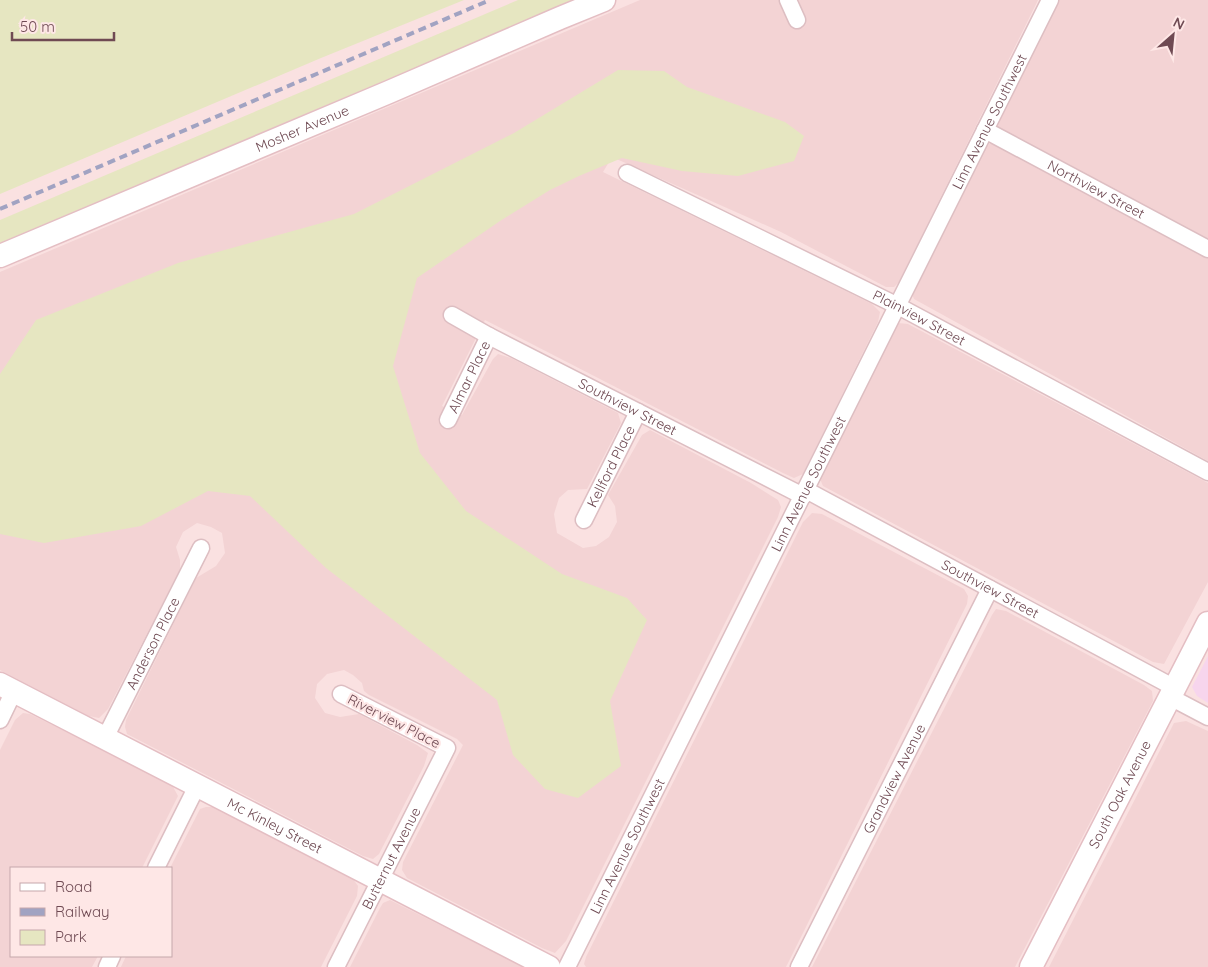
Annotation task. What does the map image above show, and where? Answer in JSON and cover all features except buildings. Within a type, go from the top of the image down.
[{"type":"street","name":"Mosher Avenue","points":[[0,256],[604,0]]},
{"type":"street","points":[[788,0],[797,20]]},
{"type":"street","name":"Linn Avenue Southwest","points":[[567,967],[1050,0]]},
{"type":"street","name":"Northview Street","points":[[985,130],[1208,249]]},
{"type":"street","name":"Plainview Street","points":[[627,174],[898,306],[1208,472]]},
{"type":"street","name":"Southview Street","points":[[452,315],[489,336],[638,412],[804,493],[990,589],[1172,692],[1208,717]]},
{"type":"street","name":"Almar Place","points":[[448,420],[489,336]]},
{"type":"street","name":"Kellford Place","points":[[584,520],[638,412]]},
{"type":"street","name":"Anderson Place","points":[[106,738],[201,548]]},
{"type":"street","name":"Grandview Avenue","points":[[799,967],[990,589]]},
{"type":"street","name":"South Oak Avenue","points":[[1031,967],[1208,623]]},
{"type":"street","points":[[0,720],[7,688]]},
{"type":"street","name":"Mc Kinley Street","points":[[7,688],[549,967]]},
{"type":"street","name":"Riverview Place","points":[[341,694],[446,748]]},
{"type":"street","name":"Butternut Avenue","points":[[336,967],[446,748]]},
{"type":"street","points":[[156,867],[197,786]]},
{"type":"shaded area","points":[[640,0],[1038,0],[899,282],[894,287],[886,287],[781,232],[612,157],[603,172],[872,304],[880,312],[878,322],[803,474],[794,478],[783,473],[485,320],[442,406],[462,415],[493,359],[498,354],[511,358],[618,413],[621,423],[587,489],[568,490],[559,498],[554,514],[557,533],[583,548],[596,546],[609,537],[617,522],[615,506],[608,495],[642,435],[650,430],[751,483],[778,500],[781,507],[778,517],[566,941],[555,953],[407,878],[402,870],[403,862],[463,745],[457,739],[369,695],[364,691],[362,683],[344,670],[327,674],[317,684],[315,698],[325,713],[340,717],[359,714],[417,745],[428,753],[424,766],[379,854],[373,859],[363,856],[127,734],[126,720],[196,578],[216,566],[225,553],[222,533],[211,527],[197,523],[183,532],[176,547],[180,560],[180,570],[108,709],[99,718],[89,716],[0,670],[0,272]]},
{"type":"shaded area","points":[[1059,0],[1208,0],[1208,239],[999,130],[997,125]]},
{"type":"shaded area","points":[[992,143],[1208,258],[1208,461],[914,299],[912,294],[983,151],[987,145]]},
{"type":"shaded area","points":[[898,323],[908,324],[1208,483],[1208,582],[1164,664],[1153,662],[823,486],[820,479],[893,328]]},
{"type":"shaded area","points":[[812,513],[822,514],[964,589],[968,596],[967,604],[786,967],[586,967],[584,964],[586,957],[803,522]]},
{"type":"shaded area","points":[[996,609],[1006,611],[1144,685],[1152,691],[1153,701],[1015,967],[812,967],[992,615]]},
{"type":"shaded area","points":[[1208,656],[1208,703],[1197,696],[1192,687]]},
{"type":"shaded area","points":[[23,713],[30,714],[162,779],[172,785],[178,796],[142,867],[10,867],[10,957],[97,957],[92,967],[0,967],[0,750],[15,720]]},
{"type":"shaded area","points":[[1186,721],[1208,731],[1208,967],[1049,967],[1174,723]]},
{"type":"shaded area","points":[[214,807],[353,879],[358,886],[357,896],[321,967],[121,967],[126,957],[172,957],[171,867],[200,809]]},
{"type":"shaded area","points":[[390,900],[524,967],[350,967],[380,908],[383,903]]},
{"type":"green space","points":[[0,0],[464,0],[321,58],[0,194]]},
{"type":"green space","points":[[518,0],[576,0],[0,243],[0,220]]},
{"type":"green space","points":[[618,70],[664,71],[687,87],[785,122],[804,136],[794,161],[738,176],[682,171],[622,158],[550,190],[500,221],[417,278],[393,366],[420,453],[466,511],[562,574],[627,598],[647,620],[610,701],[621,766],[578,798],[545,789],[513,755],[497,700],[326,568],[250,496],[208,491],[141,526],[44,543],[0,534],[0,374],[36,320],[178,263],[354,214],[514,133]]},
{"type":"railway","points":[[0,209],[490,0]]}]
